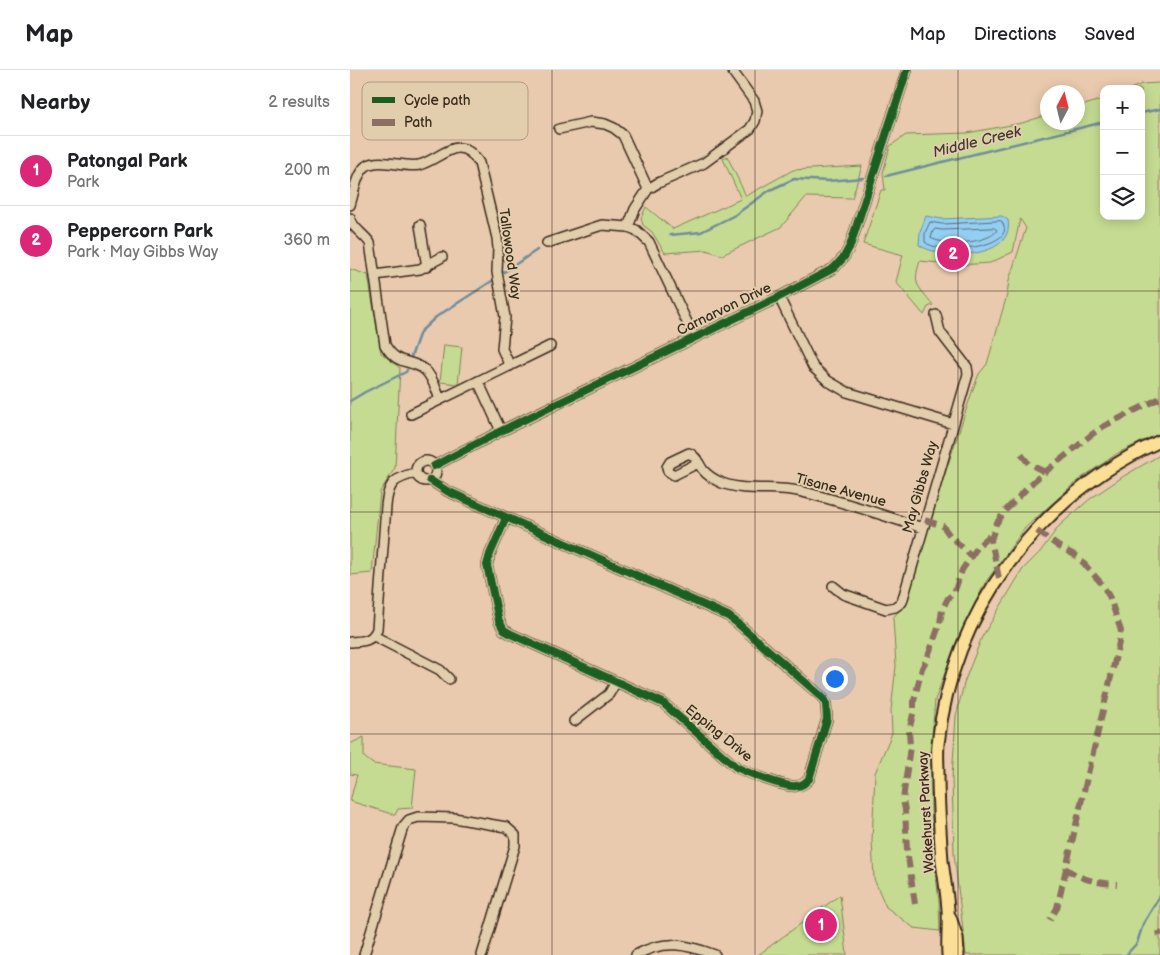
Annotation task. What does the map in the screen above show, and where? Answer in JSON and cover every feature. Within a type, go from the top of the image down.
[{"type":"main road","name":"Wakehurst Parkway","points":[[948,955],[948,911],[938,804],[938,745],[949,684],[966,637],[984,599],[1018,551],[1054,512],[1073,494],[1098,476],[1128,457],[1160,441]]},
{"type":"main road","name":"Wakehurst Parkway","points":[[948,911],[957,938],[958,955]]},
{"type":"street","name":"Carnarvon Drive","points":[[434,466],[500,430],[779,297],[834,268],[847,252],[907,70]]},
{"type":"street","points":[[628,227],[635,209],[648,189],[704,162],[750,130],[757,110],[754,101],[733,72]]},
{"type":"street","points":[[560,129],[591,122],[605,124],[614,128],[623,135],[648,189]]},
{"type":"street","name":"Tallowood Way","points":[[350,205],[360,173],[372,164],[381,162],[406,166],[421,165],[437,159],[449,150],[458,148],[473,154],[479,162],[497,238],[497,272],[505,317],[502,349],[510,366]]},
{"type":"street","points":[[350,218],[354,228],[370,243],[385,345],[396,359],[425,370],[430,376],[440,399]]},
{"type":"street","points":[[420,224],[427,267]]},
{"type":"street","points":[[547,243],[602,225],[628,227],[636,230],[649,242],[694,338]]},
{"type":"street","points":[[375,276],[427,267],[442,257]]},
{"type":"street","points":[[779,297],[813,367],[828,381],[847,392],[953,424]]},
{"type":"street","name":"May Gibbs Way","points":[[833,586],[843,594],[886,609],[895,607],[902,602],[968,374],[966,367],[940,332],[936,315]]},
{"type":"street","points":[[410,414],[550,346]]},
{"type":"street","points":[[478,381],[500,430]]},
{"type":"street","points":[[422,462],[429,462],[434,466],[435,474],[430,480],[420,479],[416,473],[417,467],[422,462]]},
{"type":"street","name":"Tisane Avenue","points":[[698,463],[712,478],[722,483],[736,486],[795,490],[828,498],[923,528]]},
{"type":"street","points":[[350,642],[366,641],[374,636],[377,625],[387,494],[389,487],[396,480],[416,473]]},
{"type":"street","name":"Epping Drive","points":[[430,480],[447,491],[728,616],[736,622],[822,697],[826,704],[827,720],[809,778],[804,784],[792,786],[745,772],[663,703],[504,630],[499,621],[487,565],[506,518]]},
{"type":"street","points":[[374,636],[440,670],[449,679]]},
{"type":"street","points":[[574,721],[609,694],[616,682]]},
{"type":"street","points":[[364,955],[403,826],[409,820],[418,817],[454,818],[506,827],[515,835],[515,846],[482,955]]},
{"type":"street","points":[[636,955],[650,947],[668,944],[696,948],[715,955]]},
{"type":"green space","points":[[1160,83],[1160,433],[1118,453],[1077,481],[1025,528],[985,583],[957,640],[935,700],[931,747],[931,808],[940,931],[914,928],[886,907],[874,879],[872,841],[875,773],[892,733],[891,710],[896,666],[893,618],[906,601],[926,531],[973,389],[979,374],[987,364],[1007,295],[1009,280],[1026,228],[1020,219],[1013,252],[990,263],[959,265],[920,261],[917,276],[918,285],[933,305],[928,307],[924,315],[896,282],[903,255],[863,244],[881,190],[885,190],[883,173],[890,146],[906,135],[967,133],[1022,123],[1040,117],[1040,130],[1085,130],[1085,105],[1100,100],[1100,220],[1145,220],[1145,85],[1140,85]]},
{"type":"green space","points":[[727,156],[746,196],[793,170],[862,166],[852,198],[806,197],[781,227],[722,255],[706,250],[665,253],[652,232],[643,225],[641,218],[646,207],[673,229],[741,199],[723,159]]},
{"type":"green space","points":[[350,269],[368,275],[381,353],[400,368],[395,468],[380,492],[372,573],[350,575]]},
{"type":"green space","points":[[444,345],[462,347],[458,384],[440,382]]},
{"type":"green space","points":[[1160,455],[1160,955],[966,955],[954,854],[952,778],[956,716],[965,680],[982,637],[1023,569],[1040,552],[1059,526],[1090,499]]},
{"type":"green space","points":[[364,737],[364,757],[373,764],[416,769],[412,808],[398,809],[395,815],[350,801],[357,775],[350,774],[350,744]]},
{"type":"green space","points":[[840,895],[847,955],[758,955]]},
{"type":"water","points":[[926,216],[942,219],[1002,216],[1008,220],[1007,233],[1000,243],[989,249],[974,253],[943,253],[929,250],[919,245],[920,232]]},
{"type":"waterway","name":"Middle Creek","points":[[1145,112],[1160,109]]},
{"type":"waterway","name":"Middle Creek","points":[[886,176],[1100,123]]},
{"type":"waterway","name":"Middle Creek","points":[[670,235],[701,232],[735,215],[770,190],[794,179],[828,181],[863,178]]},
{"type":"waterway","name":"Middle Creek","points":[[504,272],[537,250]]},
{"type":"waterway","name":"Middle Creek","points":[[411,357],[420,332],[436,317],[492,281]]},
{"type":"waterway","name":"Middle Creek","points":[[350,401],[407,370]]},
{"type":"waterway","points":[[1126,955],[1137,943],[1143,924],[1160,896]]},
{"type":"marked path","points":[[999,578],[991,540],[996,524],[1006,510],[1034,481],[1091,435],[1104,426],[1160,398]]},
{"type":"marked path","points":[[1021,454],[1029,464],[1045,472]]},
{"type":"marked path","points":[[925,520],[943,526],[950,536],[972,556]]},
{"type":"marked path","points":[[1037,531],[1078,557],[1102,584],[1110,598],[1121,631],[1057,908],[1050,920]]},
{"type":"marked path","points":[[915,904],[907,850],[903,800],[910,746],[909,731],[914,701],[922,668],[940,623],[942,610],[948,598],[954,593],[962,570],[979,545],[993,533]]},
{"type":"marked path","points":[[1065,868],[1090,880],[1117,884]]},
{"type":"marked path","points":[[1159,931],[1160,936]]},
{"type":"cycle path","points":[[434,466],[501,431],[779,297],[834,268],[844,257],[850,246],[907,70]]},
{"type":"cycle path","points":[[430,480],[447,491],[728,616],[736,622],[822,697],[826,704],[827,719],[809,779],[798,786],[783,785],[736,767],[663,703],[504,630],[499,621],[487,565],[506,518]]},
{"type":"place","name":"Peppercorn Park","points":[[953,254]]},
{"type":"place","name":"Patongal Park","points":[[821,925]]}]
